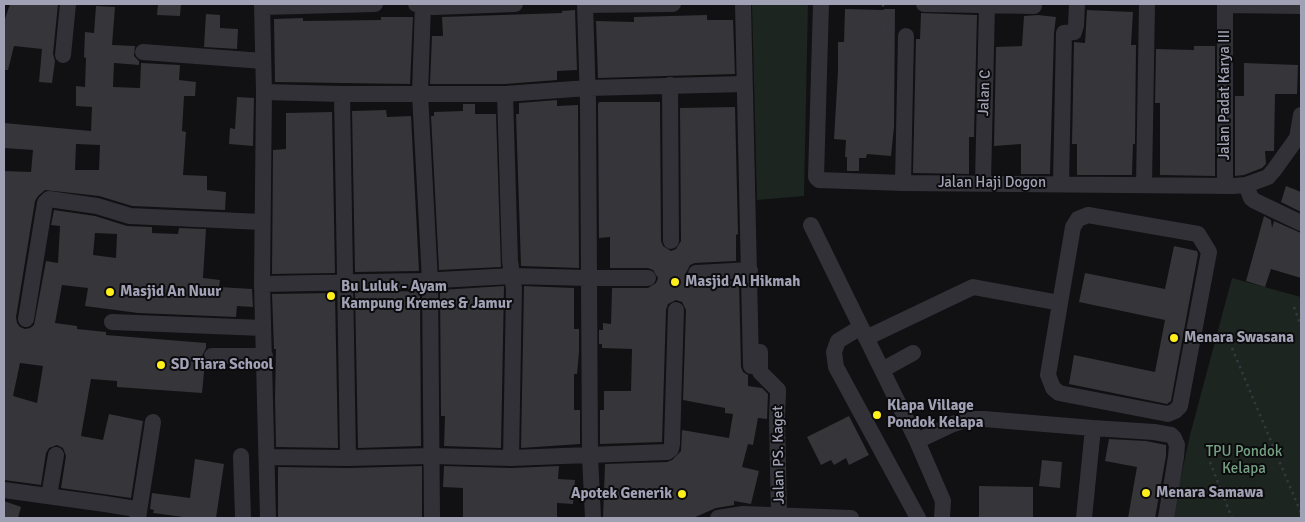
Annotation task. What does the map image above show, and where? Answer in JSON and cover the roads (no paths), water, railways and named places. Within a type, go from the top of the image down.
[{"type":"street","points":[[63,55],[68,4]]},
{"type":"street","points":[[268,518],[262,284],[264,92],[262,5],[375,4]]},
{"type":"street","points":[[432,518],[430,281],[420,94],[421,4],[434,6],[515,4]]},
{"type":"street","points":[[593,518],[590,456],[588,88],[585,4],[673,4]]},
{"type":"street","points":[[696,273],[754,269],[744,84],[743,4]]},
{"type":"street","name":"Jalan Haji Dogon","points":[[821,4],[817,178],[819,180],[1246,185],[1268,177],[1274,170],[1297,138],[1301,115]]},
{"type":"street","points":[[924,4],[1034,6]]},
{"type":"street","name":"Jalan C","points":[[983,182],[987,4]]},
{"type":"street","points":[[1061,183],[1064,33],[1074,32],[1077,4]]},
{"type":"street","points":[[1144,185],[1147,4]]},
{"type":"street","points":[[1225,4],[1301,6]]},
{"type":"street","name":"Jalan Padat Karya III","points":[[1225,4],[1225,186]]},
{"type":"street","points":[[903,182],[906,36]]},
{"type":"street","points":[[143,52],[263,60]]},
{"type":"street","points":[[264,92],[506,94],[588,88],[744,84]]},
{"type":"street","points":[[670,85],[671,241]]},
{"type":"street","points":[[342,94],[348,458]]},
{"type":"street","points":[[506,94],[514,298],[511,458]]},
{"type":"street","points":[[1246,185],[1254,201],[1301,223]]},
{"type":"street","points":[[26,319],[45,203],[48,199],[97,206],[130,216],[262,222]]},
{"type":"street","points":[[1088,215],[1198,234],[1208,252],[1180,406],[1168,414],[1059,392],[1053,388],[1048,375],[1060,303],[1073,227],[1078,219],[1088,215]]},
{"type":"street","points":[[811,226],[917,441],[943,502],[942,518]]},
{"type":"street","name":"Jalan PS. Kaget","points":[[754,269],[756,369],[778,390],[779,515]]},
{"type":"street","points":[[262,284],[430,281],[512,276],[648,278]]},
{"type":"street","points":[[918,518],[836,367],[834,352],[838,341],[864,333],[973,287],[1060,303]]},
{"type":"street","points":[[267,457],[431,456],[511,458],[667,452],[671,449],[672,444],[676,310]]},
{"type":"street","points":[[112,322],[263,328]]},
{"type":"street","points":[[882,370],[913,353]]},
{"type":"street","points":[[212,356],[265,356]]},
{"type":"street","points":[[917,441],[952,424],[984,419],[1154,432],[1171,435],[1177,445],[1166,518]]},
{"type":"street","points":[[138,515],[153,422]]},
{"type":"street","points":[[1084,518],[1093,428]]},
{"type":"street","points":[[49,496],[56,455]]},
{"type":"street","points":[[241,456],[243,518]]},
{"type":"street","points":[[4,490],[130,508],[138,515]]},
{"type":"street","points":[[718,518],[743,514],[851,518]]},
{"type":"place","name":"Masjid Al Hikmah","points":[[675,282]]},
{"type":"place","name":"Masjid An Nuur","points":[[110,292]]},
{"type":"place","name":"Bu Luluk - Ayam Kampung Kremes & Jamur","points":[[331,296]]},
{"type":"place","name":"Menara Swasana","points":[[1174,338]]},
{"type":"place","name":"SD Tiara School","points":[[161,365]]},
{"type":"place","name":"Klapa Village Pondok Kelapa","points":[[877,415]]},
{"type":"place","name":"Menara Samawa","points":[[1146,493]]},
{"type":"place","name":"Apotek Generik","points":[[682,494]]},
{"type":"park label","name":"TPU Pondok Kelapa","points":[[1244,460]]}]
